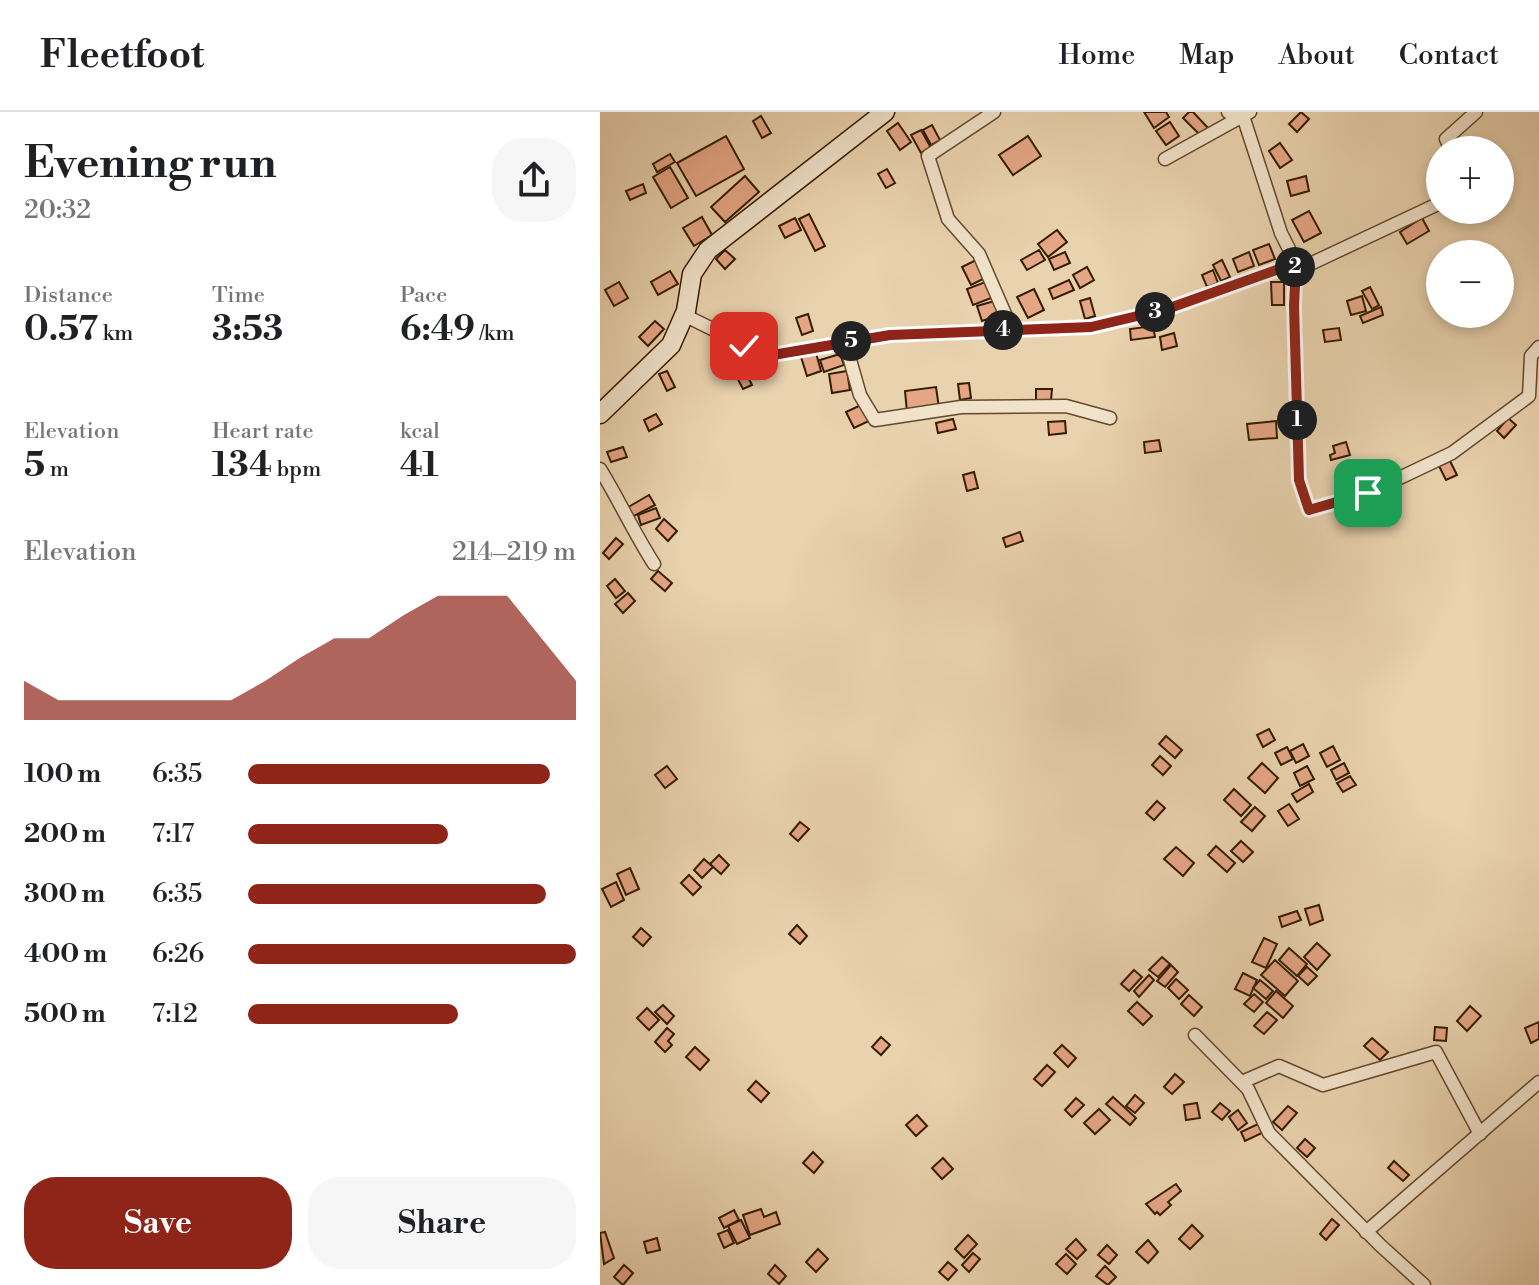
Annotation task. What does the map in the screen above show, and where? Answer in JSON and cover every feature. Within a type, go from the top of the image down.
[{"type":"main road","points":[[600,414],[671,345],[684,315],[692,274],[708,250],[885,112]]},
{"type":"street","points":[[994,112],[928,156],[948,219],[979,254],[1012,330]]},
{"type":"street","points":[[1228,112],[1234,117],[1246,114]]},
{"type":"street","points":[[1449,136],[1476,112]]},
{"type":"street","points":[[1165,159],[1246,114]]},
{"type":"street","points":[[1246,114],[1281,233],[1296,263],[1294,306],[1299,480],[1309,510],[1368,493],[1452,453],[1529,396],[1531,356],[1539,347]]},
{"type":"street","points":[[684,315],[767,356],[890,335],[1091,327],[1167,309],[1296,263],[1308,265],[1426,210]]},
{"type":"street","points":[[845,342],[860,395],[875,420],[961,407],[1066,406],[1110,418]]},
{"type":"street","points":[[600,469],[619,499],[630,528],[654,564]]},
{"type":"street","points":[[1195,1035],[1248,1089],[1269,1133],[1366,1232],[1424,1285]]},
{"type":"street","points":[[1242,1082],[1279,1066],[1323,1085],[1436,1052],[1480,1134]]},
{"type":"street","points":[[1366,1232],[1539,1082]]},
{"type":"building","points":[[1144,112],[1166,112],[1169,117],[1154,128]]},
{"type":"building","points":[[1193,112],[1208,128],[1200,135],[1183,118]]},
{"type":"building","points":[[1301,112],[1309,119],[1297,132],[1289,124]]},
{"type":"building","points":[[761,116],[771,133],[762,138],[753,121]]},
{"type":"building","points":[[1170,122],[1179,136],[1166,145],[1156,131]]},
{"type":"building","points":[[898,123],[911,142],[900,150],[887,131]]},
{"type":"building","points":[[932,125],[940,140],[931,145],[923,130]]},
{"type":"building","points":[[921,130],[931,148],[921,153],[911,135]]},
{"type":"building","points":[[726,136],[744,169],[696,196],[677,163]]},
{"type":"building","points":[[1028,136],[1041,156],[1013,175],[999,155]]},
{"type":"building","points":[[1280,143],[1292,160],[1280,168],[1269,151]]},
{"type":"building","points":[[670,154],[675,162],[657,172],[653,164]]},
{"type":"building","points":[[670,167],[688,198],[671,208],[653,177]]},
{"type":"building","points":[[887,169],[895,183],[886,188],[878,174]]},
{"type":"building","points":[[745,176],[759,192],[725,222],[711,207]]},
{"type":"building","points":[[1306,176],[1309,191],[1291,196],[1287,181]]},
{"type":"building","points":[[643,184],[646,193],[630,200],[626,191]]},
{"type":"building","points":[[1309,211],[1321,233],[1304,242],[1292,220]]},
{"type":"building","points":[[809,214],[825,246],[815,251],[799,219]]},
{"type":"building","points":[[702,217],[712,235],[694,246],[683,228]]},
{"type":"building","points":[[795,218],[801,230],[785,238],[779,226]]},
{"type":"building","points":[[1422,218],[1429,231],[1407,244],[1400,232]]},
{"type":"building","points":[[1057,230],[1067,242],[1048,257],[1038,244]]},
{"type":"building","points":[[1269,244],[1275,259],[1259,265],[1253,250]]},
{"type":"building","points":[[725,250],[735,259],[725,269],[716,259]]},
{"type":"building","points":[[1039,250],[1045,260],[1027,270],[1021,260]]},
{"type":"building","points":[[1065,252],[1070,263],[1054,270],[1049,259]]},
{"type":"building","points":[[1249,252],[1254,266],[1238,272],[1233,259]]},
{"type":"building","points":[[978,259],[987,277],[971,285],[962,267]]},
{"type":"building","points":[[1222,260],[1230,277],[1221,281],[1213,265]]},
{"type":"building","points":[[1087,267],[1094,280],[1080,288],[1073,275]]},
{"type":"building","points":[[1213,270],[1218,283],[1207,287],[1202,275]]},
{"type":"building","points":[[670,271],[678,284],[658,295],[651,282]]},
{"type":"building","points":[[1069,280],[1074,290],[1053,299],[1049,289]]},
{"type":"building","points":[[988,281],[994,297],[973,305],[967,289]]},
{"type":"building","points":[[619,282],[628,298],[614,306],[605,290]]},
{"type":"building","points":[[1271,282],[1284,282],[1284,305],[1272,305]]},
{"type":"building","points":[[1370,287],[1379,305],[1372,309],[1362,291]]},
{"type":"building","points":[[1034,289],[1044,310],[1028,318],[1017,297]]},
{"type":"building","points":[[1362,296],[1366,311],[1351,315],[1347,301]]},
{"type":"building","points":[[1090,298],[1095,316],[1085,319],[1080,301]]},
{"type":"building","points":[[998,300],[1002,314],[982,321],[977,306]]},
{"type":"building","points":[[1381,307],[1383,315],[1363,323],[1360,316]]},
{"type":"building","points":[[808,314],[813,331],[802,335],[796,318]]},
{"type":"building","points":[[655,321],[664,329],[648,346],[639,337]]},
{"type":"building","points":[[1153,326],[1155,337],[1131,340],[1130,329]]},
{"type":"building","points":[[1339,328],[1341,340],[1325,342],[1323,330]]},
{"type":"building","points":[[1174,333],[1177,346],[1162,350],[1160,337]]},
{"type":"building","points":[[816,353],[821,371],[807,376],[801,357]]},
{"type":"building","points":[[840,354],[844,365],[824,372],[820,360]]},
{"type":"building","points":[[742,365],[752,385],[743,389],[733,370]]},
{"type":"building","points":[[667,371],[675,387],[667,391],[659,374]]},
{"type":"building","points":[[847,371],[850,390],[832,393],[829,374]]},
{"type":"building","points":[[969,383],[971,398],[960,400],[958,384]]},
{"type":"building","points":[[936,387],[939,408],[907,412],[905,391]]},
{"type":"building","points":[[1036,389],[1052,389],[1051,400],[1036,400]]},
{"type":"building","points":[[863,404],[871,420],[854,428],[846,412]]},
{"type":"building","points":[[656,414],[662,424],[649,431],[644,420]]},
{"type":"building","points":[[1508,418],[1516,425],[1504,438],[1497,431]]},
{"type":"building","points":[[953,419],[956,429],[938,433],[936,423]]},
{"type":"building","points":[[1065,421],[1066,433],[1049,435],[1048,422]]},
{"type":"building","points":[[1276,421],[1277,438],[1249,440],[1247,424]]},
{"type":"building","points":[[1159,440],[1161,451],[1145,453],[1144,442]]},
{"type":"building","points":[[1346,442],[1350,455],[1331,460],[1330,455],[1335,453],[1333,446]]},
{"type":"building","points":[[623,447],[627,457],[611,462],[607,452]]},
{"type":"building","points":[[1450,461],[1457,475],[1446,480],[1439,466]]},
{"type":"building","points":[[974,472],[978,488],[967,491],[963,475]]},
{"type":"building","points":[[649,495],[655,505],[630,518],[625,509]]},
{"type":"building","points":[[656,508],[660,518],[641,525],[638,515]]},
{"type":"building","points":[[664,519],[677,531],[668,541],[656,529]]},
{"type":"building","points":[[1020,532],[1023,541],[1006,547],[1003,538]]},
{"type":"building","points":[[616,538],[623,544],[609,559],[603,553]]},
{"type":"building","points":[[658,571],[672,583],[665,591],[651,579]]},
{"type":"building","points":[[615,579],[625,591],[616,598],[607,586]]},
{"type":"building","points":[[628,593],[635,601],[623,613],[615,604]]},
{"type":"building","points":[[1269,729],[1275,740],[1263,747],[1257,735]]},
{"type":"building","points":[[1166,736],[1182,750],[1175,758],[1159,744]]},
{"type":"building","points":[[1303,744],[1309,756],[1296,763],[1290,751]]},
{"type":"building","points":[[1333,746],[1340,760],[1327,767],[1320,753]]},
{"type":"building","points":[[1287,747],[1293,759],[1281,765],[1275,753]]},
{"type":"building","points":[[1160,756],[1171,766],[1163,775],[1152,765]]},
{"type":"building","points":[[1262,763],[1278,778],[1265,793],[1248,778]]},
{"type":"building","points":[[1344,763],[1349,773],[1336,780],[1331,770]]},
{"type":"building","points":[[667,766],[677,779],[665,788],[655,775]]},
{"type":"building","points":[[1307,766],[1314,779],[1300,786],[1294,773]]},
{"type":"building","points":[[1350,776],[1356,785],[1343,792],[1337,783]]},
{"type":"building","points":[[1309,784],[1313,792],[1297,802],[1292,794]]},
{"type":"building","points":[[1234,789],[1251,805],[1241,816],[1224,800]]},
{"type":"building","points":[[1157,801],[1165,808],[1154,820],[1146,813]]},
{"type":"building","points":[[1289,804],[1299,819],[1288,826],[1278,811]]},
{"type":"building","points":[[1255,807],[1265,816],[1252,831],[1241,822]]},
{"type":"building","points":[[800,822],[809,829],[798,841],[790,834]]},
{"type":"building","points":[[1241,841],[1253,852],[1243,862],[1231,851]]},
{"type":"building","points":[[1216,846],[1235,863],[1227,872],[1208,855]]},
{"type":"building","points":[[1176,847],[1194,863],[1183,876],[1164,859]]},
{"type":"building","points":[[719,855],[729,865],[721,874],[710,864]]},
{"type":"building","points":[[704,859],[713,867],[702,878],[694,870]]},
{"type":"building","points":[[630,868],[639,889],[626,895],[617,874]]},
{"type":"building","points":[[689,875],[701,887],[693,895],[681,883]]},
{"type":"building","points":[[616,882],[624,900],[611,907],[602,889]]},
{"type":"building","points":[[1319,905],[1323,920],[1310,925],[1305,909]]},
{"type":"building","points":[[1297,911],[1301,920],[1282,927],[1279,917]]},
{"type":"building","points":[[797,925],[807,936],[800,944],[789,934]]},
{"type":"building","points":[[641,928],[651,937],[643,946],[633,937]]},
{"type":"building","points":[[1264,938],[1277,944],[1266,968],[1252,962]]},
{"type":"building","points":[[1317,943],[1330,955],[1317,970],[1304,957]]},
{"type":"building","points":[[1289,948],[1307,964],[1297,976],[1279,960]]},
{"type":"building","points":[[1162,957],[1170,964],[1158,977],[1149,970]]},
{"type":"building","points":[[1275,960],[1298,981],[1285,996],[1261,975]]},
{"type":"building","points":[[1171,965],[1178,972],[1165,987],[1157,981]]},
{"type":"building","points":[[1307,967],[1317,976],[1308,985],[1298,976]]},
{"type":"building","points":[[1134,970],[1142,977],[1129,991],[1121,984]]},
{"type":"building","points":[[1243,973],[1257,980],[1250,996],[1235,989]]},
{"type":"building","points":[[1149,975],[1154,980],[1139,997],[1134,991]]},
{"type":"building","points":[[1176,979],[1188,990],[1179,999],[1168,988]]},
{"type":"building","points":[[1260,980],[1273,991],[1266,999],[1253,988]]},
{"type":"building","points":[[1276,991],[1293,1006],[1283,1018],[1266,1003]]},
{"type":"building","points":[[1254,994],[1263,1002],[1254,1012],[1244,1004]]},
{"type":"building","points":[[1189,995],[1202,1007],[1194,1016],[1181,1004]]},
{"type":"building","points":[[1137,1002],[1152,1016],[1143,1025],[1128,1011]]},
{"type":"building","points":[[663,1005],[674,1016],[667,1024],[655,1012]]},
{"type":"building","points":[[1470,1006],[1481,1016],[1467,1031],[1457,1021]]},
{"type":"building","points":[[647,1008],[659,1020],[649,1030],[637,1018]]},
{"type":"building","points":[[1267,1012],[1277,1020],[1264,1034],[1254,1026]]},
{"type":"building","points":[[1539,1022],[1539,1039],[1531,1043],[1525,1028]]},
{"type":"building","points":[[1435,1027],[1447,1028],[1446,1041],[1434,1040]]},
{"type":"building","points":[[667,1028],[674,1034],[668,1041],[672,1045],[665,1052],[655,1042]]},
{"type":"building","points":[[881,1037],[890,1045],[881,1055],[872,1047]]},
{"type":"building","points":[[1372,1038],[1388,1052],[1380,1060],[1364,1046]]},
{"type":"building","points":[[1062,1045],[1076,1058],[1068,1067],[1054,1053]]},
{"type":"building","points":[[695,1047],[709,1060],[700,1070],[686,1057]]},
{"type":"building","points":[[1047,1065],[1055,1072],[1042,1086],[1034,1079]]},
{"type":"building","points":[[1175,1074],[1184,1082],[1172,1094],[1164,1087]]},
{"type":"building","points":[[756,1081],[769,1093],[761,1102],[748,1090]]},
{"type":"building","points":[[1135,1095],[1144,1103],[1135,1113],[1126,1106]]},
{"type":"building","points":[[1113,1097],[1136,1118],[1130,1125],[1106,1104]]},
{"type":"building","points":[[1076,1098],[1084,1105],[1072,1117],[1065,1110]]},
{"type":"building","points":[[1197,1103],[1200,1118],[1186,1120],[1184,1105]]},
{"type":"building","points":[[1220,1103],[1230,1111],[1222,1120],[1212,1112]]},
{"type":"building","points":[[1288,1106],[1297,1113],[1282,1130],[1273,1122]]},
{"type":"building","points":[[1099,1109],[1110,1120],[1095,1134],[1084,1123]]},
{"type":"building","points":[[1238,1110],[1247,1123],[1238,1130],[1229,1117]]},
{"type":"building","points":[[917,1115],[927,1126],[916,1136],[906,1125]]},
{"type":"building","points":[[1260,1123],[1264,1132],[1245,1141],[1241,1132]]},
{"type":"building","points":[[1305,1139],[1315,1148],[1307,1157],[1297,1148]]},
{"type":"building","points":[[813,1152],[823,1162],[814,1173],[803,1163]]},
{"type":"building","points":[[943,1158],[953,1169],[942,1179],[932,1168]]},
{"type":"building","points":[[1394,1161],[1409,1175],[1403,1181],[1388,1168]]},
{"type":"building","points":[[1176,1184],[1181,1191],[1168,1202],[1171,1205],[1160,1215],[1155,1214],[1146,1204]]},
{"type":"building","points":[[761,1209],[764,1217],[776,1212],[780,1224],[750,1235],[743,1215]]},
{"type":"building","points":[[734,1210],[739,1220],[724,1228],[719,1218]]},
{"type":"building","points":[[1332,1219],[1339,1225],[1326,1240],[1320,1234]]},
{"type":"building","points":[[741,1220],[750,1238],[737,1244],[728,1226]]},
{"type":"building","points":[[1192,1225],[1203,1236],[1190,1249],[1179,1239]]},
{"type":"building","points":[[728,1230],[734,1243],[724,1248],[718,1234]]},
{"type":"building","points":[[605,1232],[614,1258],[604,1264],[600,1233]]},
{"type":"building","points":[[968,1235],[977,1244],[964,1258],[955,1249]]},
{"type":"building","points":[[657,1238],[660,1250],[647,1253],[644,1242]]},
{"type":"building","points":[[1076,1239],[1086,1250],[1077,1259],[1066,1249]]},
{"type":"building","points":[[1148,1240],[1158,1252],[1148,1263],[1136,1252]]},
{"type":"building","points":[[1107,1245],[1117,1255],[1109,1264],[1098,1255]]},
{"type":"building","points":[[818,1249],[828,1259],[816,1272],[806,1262]]},
{"type":"building","points":[[973,1253],[980,1259],[969,1272],[962,1265]]},
{"type":"building","points":[[1066,1254],[1076,1264],[1067,1274],[1056,1264]]},
{"type":"building","points":[[948,1262],[957,1270],[948,1280],[939,1272]]},
{"type":"building","points":[[624,1265],[633,1273],[623,1285],[614,1277]]},
{"type":"building","points":[[775,1265],[786,1276],[779,1284],[768,1274]]},
{"type":"building","points":[[1105,1266],[1116,1277],[1108,1285],[1096,1276]]},
{"type":"route","points":[[744,346],[767,356],[890,335],[1091,327],[1167,309],[1296,263],[1294,306],[1299,480],[1309,510],[1368,493]]}]
